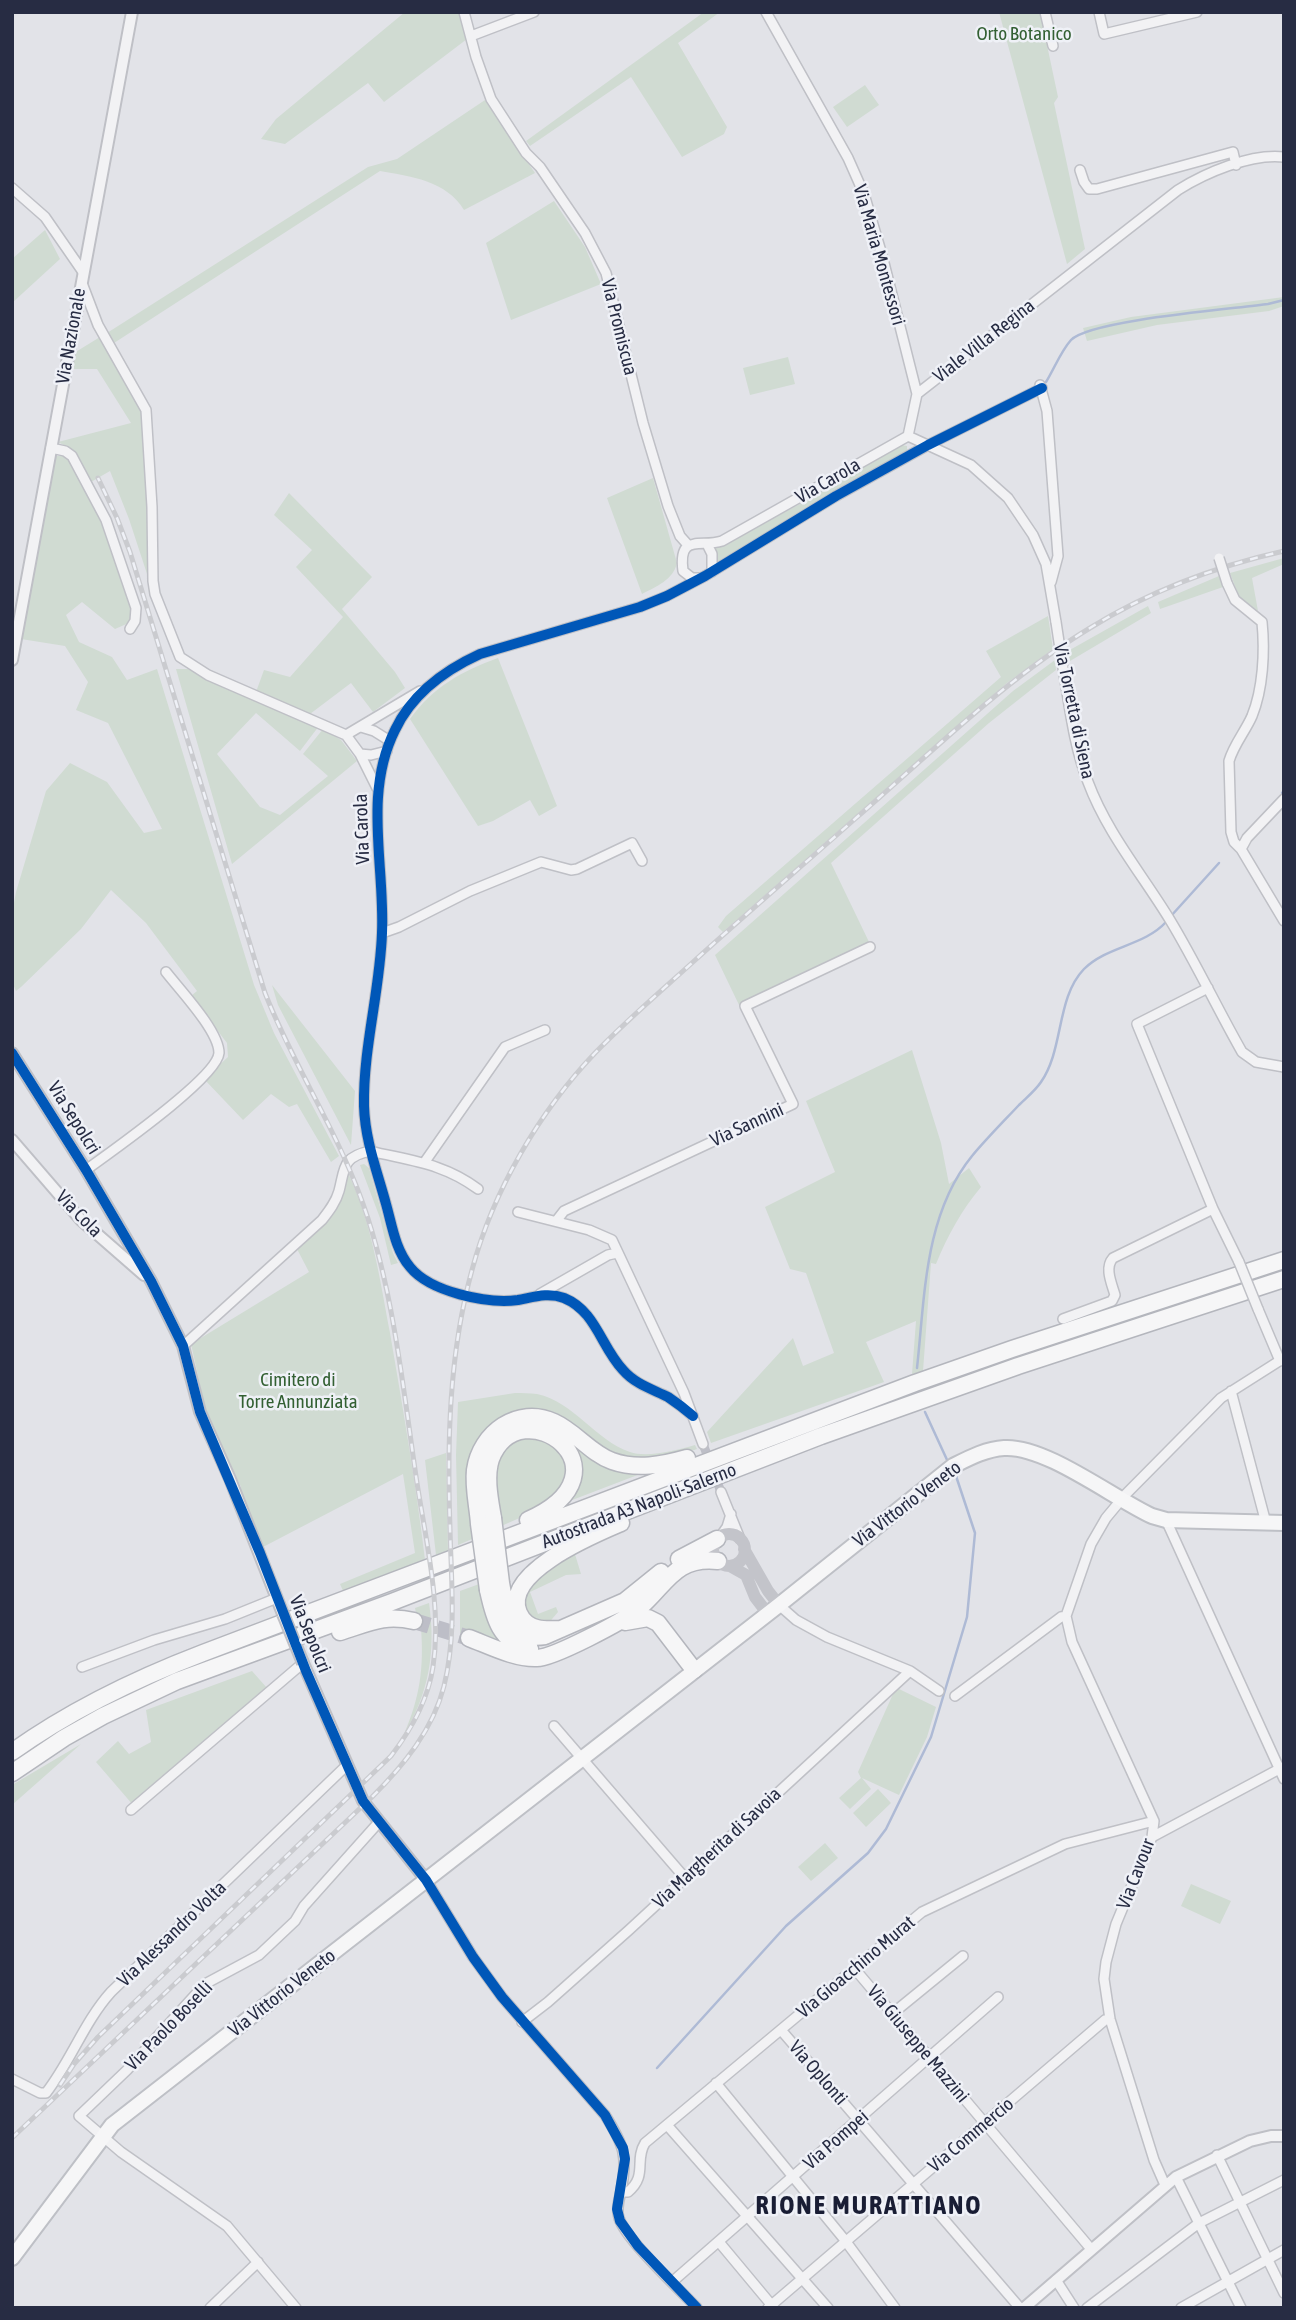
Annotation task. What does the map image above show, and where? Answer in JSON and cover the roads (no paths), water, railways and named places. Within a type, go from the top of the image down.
[{"type":"highway","name":"Autostrada A3 Napoli-Salerno","points":[[12,1752],[88,1704],[148,1675],[819,1418],[1012,1349],[1284,1260]]},
{"type":"highway","name":"Autostrada A3 Napoli-Salerno","points":[[12,1773],[103,1716],[203,1672],[392,1602],[736,1468],[1018,1366],[1284,1279]]},
{"type":"highway","points":[[724,1563],[697,1561],[681,1569],[654,1590],[638,1609],[583,1638],[549,1649],[518,1645],[510,1641],[493,1615],[495,1587],[486,1521],[475,1479],[481,1450],[496,1429],[518,1418],[533,1417],[556,1423],[602,1456],[631,1466],[649,1466],[691,1457],[784,1424],[819,1418]]},
{"type":"highway","points":[[445,1562],[484,1538],[542,1513],[560,1501],[571,1485],[574,1474],[572,1457],[562,1443],[546,1432],[528,1430],[519,1432],[502,1443],[491,1460],[489,1469],[486,1521]]},
{"type":"highway","points":[[561,1629],[532,1627],[518,1610],[517,1592],[532,1572],[606,1530],[687,1495],[736,1468]]},
{"type":"highway","points":[[495,1587],[518,1631],[537,1638],[625,1601],[674,1563],[718,1538]]},
{"type":"highway","points":[[203,1672],[284,1652],[384,1618],[396,1617],[415,1621]]},
{"type":"highway","points":[[612,1625],[640,1618],[648,1618],[658,1623],[694,1670]]},
{"type":"highway","points":[[469,1639],[517,1655],[537,1658],[564,1650],[583,1638]]},
{"type":"main road","name":"Via Vittorio Veneto","points":[[12,2258],[112,2125],[773,1610],[953,1466],[986,1451],[1016,1448],[1043,1455],[1152,1516],[1166,1520],[1284,1523]]},
{"type":"main road","points":[[728,1534],[742,1544],[768,1591],[773,1610],[755,1597],[746,1575],[724,1563],[713,1553],[718,1538],[728,1534]]},
{"type":"main road","points":[[724,1563],[740,1560],[742,1544]]},
{"type":"street","name":"Via Nazionale","points":[[12,660],[132,12]]},
{"type":"street","name":"Via Promiscua","points":[[464,12],[491,99],[526,153],[540,167],[585,233],[606,274],[643,423],[668,506],[680,536],[688,545]]},
{"type":"street","points":[[471,36],[534,12]]},
{"type":"street","name":"Via Maria Montessori","points":[[766,12],[848,158],[864,194],[917,394]]},
{"type":"street","points":[[1045,12],[1054,46]]},
{"type":"street","points":[[1099,12],[1104,34],[1196,12]]},
{"type":"street","points":[[1080,170],[1089,189],[1097,190],[1233,152],[1237,164]]},
{"type":"street","name":"Viale Villa Regina","points":[[908,436],[917,394],[1178,190],[1205,174],[1237,164],[1269,156],[1284,157]]},
{"type":"street","points":[[12,188],[45,217],[82,277],[98,325],[146,410],[153,580],[155,594],[180,657],[208,676],[346,735],[360,754],[377,789]]},
{"type":"street","name":"Via Carola","points":[[712,572],[816,508],[1041,386],[1047,411],[1058,556],[1050,587]]},
{"type":"street","points":[[667,596],[683,571],[684,551],[688,545],[722,541],[908,436]]},
{"type":"street","name":"Via Torretta di Siena","points":[[908,436],[971,466],[1008,498],[1033,534],[1046,564],[1075,733],[1086,778],[1097,805],[1119,844],[1168,918],[1247,1056],[1256,1062],[1284,1067]]},
{"type":"street","points":[[51,448],[65,451],[72,456],[106,520],[136,608],[135,621],[130,629]]},
{"type":"street","points":[[683,571],[688,576],[699,578],[712,572],[712,554],[706,544]]},
{"type":"street","points":[[1219,558],[1236,600],[1262,622],[1263,635],[1260,684],[1252,716],[1232,751],[1230,761],[1231,832],[1234,842],[1241,849],[1284,921]]},
{"type":"street","name":"Via Carola","points":[[540,1294],[516,1300],[468,1295],[435,1286],[414,1272],[398,1247],[370,1151],[364,1107],[365,1070],[382,933],[383,894],[377,789],[388,746],[405,713],[432,683],[460,663],[480,654],[640,607],[699,578]]},
{"type":"street","points":[[346,735],[432,683]]},
{"type":"street","points":[[360,754],[371,755],[388,746],[374,731],[361,727]]},
{"type":"street","points":[[1241,849],[1247,838],[1284,799]]},
{"type":"street","points":[[382,933],[470,891],[541,862],[571,870],[577,869],[632,843],[642,861]]},
{"type":"street","name":"Via Sannini","points":[[557,1220],[564,1211],[793,1104],[745,1006],[870,947]]},
{"type":"street","points":[[86,1170],[150,1124],[212,1068],[219,1055],[216,1038],[166,972]]},
{"type":"street","points":[[956,1696],[1061,1617],[1066,1616],[1091,1544],[1102,1523],[1200,1419],[1231,1391],[1282,1360],[1213,1209],[1138,1024],[1208,988]]},
{"type":"street","points":[[424,1163],[505,1047],[545,1030]]},
{"type":"street","name":"Via Sepolcri","points":[[12,1053],[86,1170],[151,1281],[183,1346],[200,1412],[230,1479],[346,1766],[363,1801],[426,1880],[473,1957],[522,2022],[605,2115],[614,2129],[625,2159],[617,2209],[620,2221],[638,2246],[697,2308]]},
{"type":"street","name":"Via Cola","points":[[12,1140],[81,1220],[151,1281]]},
{"type":"street","points":[[183,1346],[322,1220],[334,1203],[344,1166],[359,1153],[370,1151],[424,1163],[458,1174],[478,1189]]},
{"type":"street","points":[[1063,1319],[1112,1301],[1115,1295],[1108,1268],[1113,1258],[1213,1209]]},
{"type":"street","points":[[518,1212],[557,1220],[612,1240],[693,1416],[703,1444]]},
{"type":"street","points":[[540,1294],[608,1255],[617,1253]]},
{"type":"street","points":[[540,1294],[561,1297],[576,1304],[587,1313],[624,1372],[693,1416]]},
{"type":"street","points":[[1231,1391],[1266,1522]]},
{"type":"street","points":[[721,1492],[742,1544]]},
{"type":"street","points":[[718,1538],[727,1527],[731,1514]]},
{"type":"street","points":[[1152,1837],[1282,1772],[1166,1520]]},
{"type":"street","points":[[82,1667],[155,1640],[225,1619],[277,1598]]},
{"type":"street","points":[[773,1610],[796,1619],[827,1637],[910,1671],[939,1691]]},
{"type":"street","name":"Via Cavour","points":[[1066,1616],[1072,1642],[1154,1821],[1152,1837],[1126,1897],[1106,1962],[1104,1979],[1110,2019],[1154,2160],[1165,2185]]},
{"type":"street","name":"Via Sepolcri","points":[[131,1810],[303,1663]]},
{"type":"street","name":"Via Margherita di Savoia","points":[[522,2022],[548,2002],[910,1671]]},
{"type":"street","points":[[554,1726],[685,1878]]},
{"type":"street","name":"Via Alessandro Volta","points":[[12,2079],[40,2093],[46,2093],[64,2068],[87,2024],[111,1992],[346,1766]]},
{"type":"street","name":"Via Gioacchino Murat","points":[[621,2192],[628,2192],[640,2176],[642,2148],[910,1921],[934,1905],[1065,1844],[1154,1821]]},
{"type":"street","name":"Via Paolo Boselli","points":[[102,2137],[79,2116],[127,2070],[205,1984],[259,1955],[295,1921],[304,1906],[379,1822]]},
{"type":"street","points":[[892,2014],[963,1956]]},
{"type":"street","name":"Via Giuseppe Mazzini","points":[[854,1968],[1091,2249]]},
{"type":"street","name":"Via Pompei","points":[[672,2282],[998,1997]]},
{"type":"street","name":"Via Commercio","points":[[771,2307],[1110,2019]]},
{"type":"street","name":"Via Oplonti","points":[[781,2030],[1022,2308]]},
{"type":"street","points":[[716,2083],[846,2243],[892,2307]]},
{"type":"street","points":[[667,2125],[828,2308]]},
{"type":"street","points":[[1022,2308],[1176,2177],[1250,2141],[1284,2136]]},
{"type":"street","points":[[102,2137],[227,2226],[296,2308]]},
{"type":"street","points":[[1217,2155],[1284,2293]]},
{"type":"street","points":[[1176,2177],[1241,2308]]},
{"type":"street","points":[[1087,2308],[1199,2223],[1284,2180]]},
{"type":"street","points":[[719,2242],[771,2307]]},
{"type":"street","points":[[1181,2308],[1284,2250]]},
{"type":"street","points":[[210,2308],[258,2262]]},
{"type":"street","points":[[1056,2280],[1074,2308]]},
{"type":"waterway","points":[[1046,382],[1067,344],[1083,333],[1132,321],[1284,300]]},
{"type":"waterway","points":[[1171,916],[1219,863]]},
{"type":"waterway","points":[[917,1368],[930,1257],[944,1204],[956,1179],[978,1149],[1041,1082],[1053,1054],[1069,994],[1084,969],[1103,955],[1147,936],[1166,922]]},
{"type":"waterway","points":[[925,1412],[948,1462]]},
{"type":"waterway","points":[[657,2068],[786,1926],[868,1853],[886,1829],[931,1737],[967,1617],[975,1533],[956,1476]]},
{"type":"tunnel","points":[[703,1444],[721,1492]]},
{"type":"tunnel","points":[[414,1621],[469,1638]]},
{"type":"railway","points":[[60,2085],[98,2037],[391,1756],[423,1703],[433,1667],[436,1622],[432,1575],[389,1299],[371,1227],[349,1167],[287,1044],[265,993],[130,552],[98,478]]},
{"type":"railway","points":[[12,2138],[372,1797],[406,1760],[425,1732],[444,1686],[451,1647],[451,1398],[464,1302],[481,1240],[505,1182],[537,1127],[574,1076],[619,1030],[713,944],[969,718],[1028,670],[1058,648],[1135,603],[1208,572],[1284,551]]},
{"type":"district","name":"RIONE MURATTIANO","points":[[869,2206]]},
{"type":"park label","name":"Orto Botanico","points":[[1024,34]]},
{"type":"park label","name":"Cimitero di Torre Annunziata","points":[[298,1391]]}]
